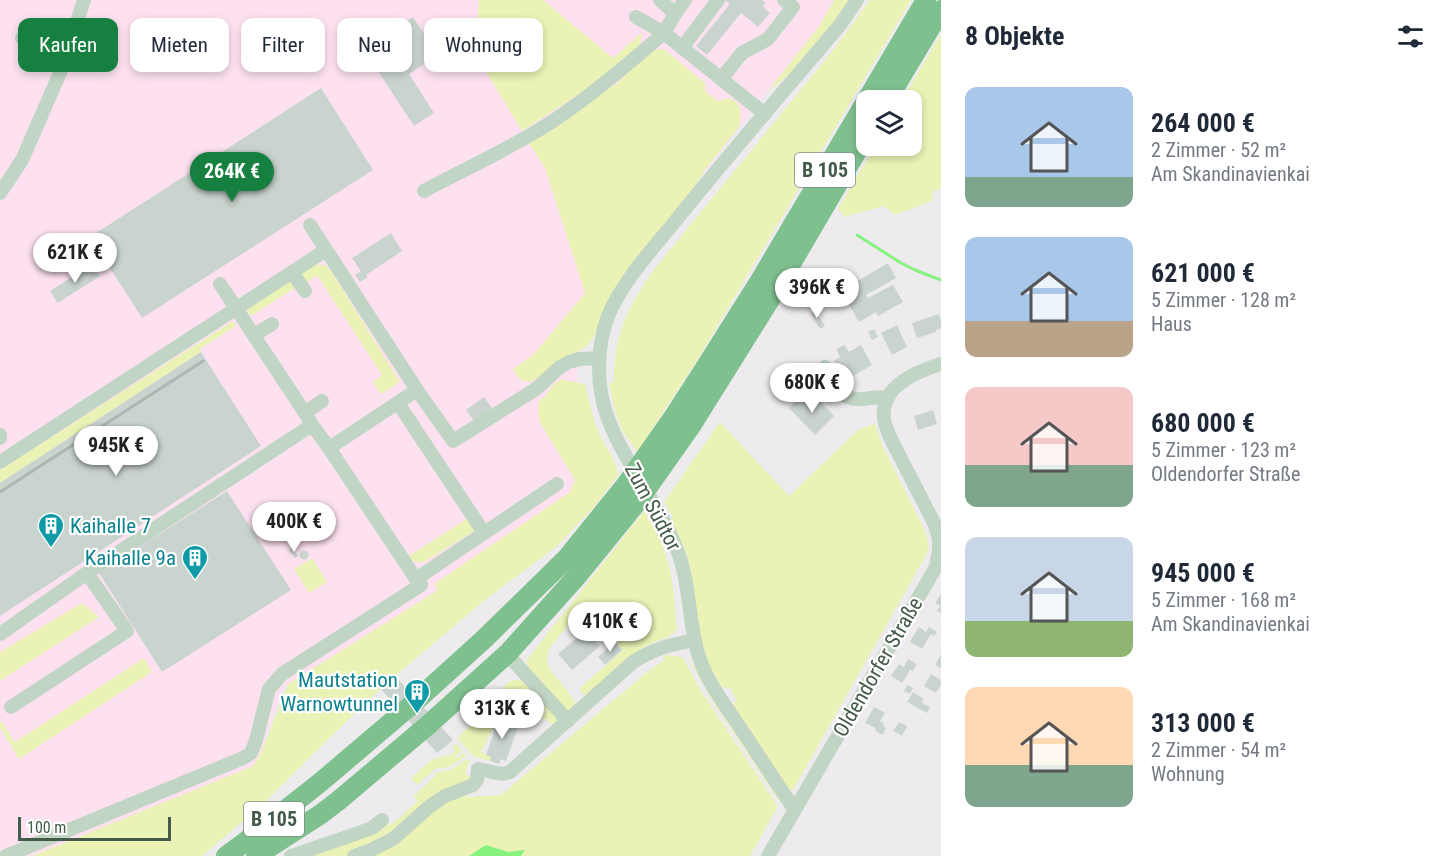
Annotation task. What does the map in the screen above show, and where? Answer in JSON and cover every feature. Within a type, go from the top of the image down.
[{"type":"highway","name":"B 105","points":[[892,90],[936,9]]},
{"type":"highway","name":"B 105","points":[[226,856],[322,781],[409,707],[566,560],[626,486],[675,415],[936,9]]},
{"type":"highway","name":"B 105","points":[[256,856],[321,814],[427,726],[507,654],[578,575],[638,501],[691,426],[771,298],[856,153]]},
{"type":"street","points":[[78,18],[84,0]]},
{"type":"street","points":[[424,191],[552,122],[587,97],[664,33],[680,4],[660,0]]},
{"type":"street","points":[[682,48],[718,0]]},
{"type":"street","points":[[720,79],[742,53],[768,39],[793,7],[784,0]]},
{"type":"street","name":"Zum Südtor","points":[[795,810],[714,689],[701,663],[678,552],[658,510],[610,423],[603,403],[599,358],[604,328],[609,315],[630,279],[705,185],[840,25],[857,0]]},
{"type":"street","points":[[636,16],[664,33],[765,114]]},
{"type":"street","points":[[0,193],[22,160],[60,72]]},
{"type":"street","points":[[310,225],[417,390],[453,441],[536,389],[560,367],[579,359],[599,358]]},
{"type":"street","points":[[0,462],[326,250]]},
{"type":"street","points":[[292,272],[305,291]]},
{"type":"street","points":[[6,856],[251,753],[269,689],[282,674],[421,585],[220,284]]},
{"type":"street","points":[[254,335],[272,324]]},
{"type":"street","points":[[825,367],[829,380],[837,391],[859,400],[880,396],[888,398],[902,381],[927,368],[941,364]]},
{"type":"street","points":[[329,448],[417,390]]},
{"type":"street","name":"Oldendorfer Straße","points":[[768,856],[936,567],[939,540],[934,525],[886,429],[884,417],[888,398]]},
{"type":"street","points":[[0,634],[309,419],[322,401]]},
{"type":"street","points":[[398,403],[484,533]]},
{"type":"street","points":[[416,579],[557,484]]},
{"type":"street","points":[[11,707],[126,631],[87,573]]},
{"type":"street","points":[[354,856],[393,839],[430,806],[445,796],[473,785],[477,780],[478,769],[502,774],[510,772],[568,721],[584,703],[633,662],[649,652],[695,640]]},
{"type":"street","points":[[507,654],[568,721]]},
{"type":"street","points":[[291,856],[362,832],[372,828],[381,820]]},
{"type":"shaded area","points":[[0,0],[834,0],[820,25],[608,295],[581,347],[577,374],[577,390],[601,462],[573,493],[439,591],[286,685],[254,767],[40,856],[0,856]]},
{"type":"shaded area","points":[[479,0],[543,0],[613,58],[642,32],[640,44],[632,54],[599,81],[522,131],[486,72],[543,72],[543,18],[478,18]]},
{"type":"shaded area","points":[[834,0],[849,0],[794,70],[766,93],[820,25]]},
{"type":"shaded area","points":[[870,0],[911,0],[697,360],[637,452],[622,430],[609,384],[614,381],[620,333],[631,307],[656,267],[834,49]]},
{"type":"shaded area","points":[[941,34],[941,188],[933,192],[932,201],[895,215],[884,206],[844,217],[838,209],[869,156],[922,156],[922,90],[908,90]]},
{"type":"shaded area","points":[[664,49],[705,83],[705,91],[718,101],[730,98],[735,101],[740,108],[739,127],[613,293],[593,338],[586,347],[530,382],[520,380],[513,369],[534,354],[585,293],[545,168],[528,142],[616,84],[654,50]]},
{"type":"shaded area","points":[[316,265],[325,265],[331,271],[400,382],[381,394],[373,382],[382,375],[317,275],[306,283],[300,273]]},
{"type":"shaded area","points":[[292,280],[295,288],[251,316],[246,309]]},
{"type":"shaded area","points":[[233,321],[236,326],[200,349],[201,352],[0,483],[0,470]]},
{"type":"shaded area","points":[[561,379],[585,384],[595,424],[619,474],[593,508],[556,547],[490,596],[395,676],[265,802],[202,856],[32,856],[253,766],[261,753],[288,684],[438,590],[434,584],[570,492],[575,480],[539,421],[540,398],[543,399],[553,385]]},
{"type":"shaded area","points":[[720,422],[789,496],[859,429],[875,424],[882,445],[924,528],[928,542],[929,550],[793,790],[786,789],[733,707],[736,699],[731,689],[722,687],[709,665],[701,638],[687,555],[671,520],[673,517],[664,502]]},
{"type":"shaded area","points":[[644,511],[667,558],[677,629],[668,637],[648,645],[633,655],[589,696],[580,690],[582,686],[623,650],[584,605],[549,649],[547,660],[550,669],[575,701],[575,708],[565,710],[529,668],[526,661]]},
{"type":"shaded area","points":[[468,518],[476,530],[424,562],[411,560],[409,556]]},
{"type":"shaded area","points":[[312,558],[327,582],[309,593],[294,569]]},
{"type":"shaded area","points":[[82,603],[99,617],[0,681],[0,652]]},
{"type":"shaded area","points":[[663,655],[678,656],[684,659],[699,688],[777,805],[750,856],[300,856],[387,821],[391,825],[417,802],[414,796],[435,776],[434,774],[451,770],[467,759],[470,761],[465,774],[474,778],[466,797],[501,795],[664,660]]},
{"type":"shaded area","points":[[687,656],[777,793],[781,802],[711,699]]},
{"type":"shaded area","points":[[144,658],[152,672],[19,759],[0,728],[0,720],[15,742]]},
{"type":"shaded area","points":[[512,680],[525,681],[558,721],[553,725],[542,717],[546,711],[526,692],[517,690],[496,709],[499,717],[481,752],[491,757],[490,761],[473,756],[457,738]]},
{"type":"shaded area","points":[[456,744],[462,750],[455,756],[457,758],[464,752],[466,756],[449,767],[435,769],[417,785],[411,778],[432,759],[445,755],[448,757],[455,750],[452,747]]},
{"type":"shaded area","points":[[486,845],[508,852],[525,850],[521,856],[469,856]]},
{"type":"building","points":[[724,0],[762,0],[766,3],[763,7],[770,13],[758,27],[741,13],[707,55],[696,46],[730,4]]},
{"type":"building","points":[[412,18],[424,34],[424,64],[409,74],[434,113],[414,126],[378,72],[412,72]]},
{"type":"building","points":[[321,88],[373,170],[142,318],[90,237]]},
{"type":"building","points":[[391,233],[402,251],[366,275],[368,277],[360,282],[355,275],[361,271],[352,258]]},
{"type":"building","points":[[888,263],[896,278],[866,295],[868,298],[893,285],[903,302],[878,316],[876,312],[859,322],[841,291]]},
{"type":"building","points":[[92,264],[100,276],[58,303],[50,291]]},
{"type":"building","points":[[815,310],[825,326],[820,329],[810,313]]},
{"type":"building","points":[[939,314],[941,328],[917,338],[912,323]]},
{"type":"building","points":[[897,325],[907,347],[892,355],[881,333]]},
{"type":"building","points":[[874,329],[878,337],[872,340],[868,332]]},
{"type":"building","points":[[844,345],[849,352],[861,345],[872,365],[849,378],[844,370],[841,372],[834,361],[840,357],[836,349]]},
{"type":"building","name":"Kaihalle 7","points":[[201,352],[261,446],[0,616],[0,483]]},
{"type":"building","points":[[783,381],[787,389],[791,386],[798,394],[792,400],[783,390],[780,392],[776,385]]},
{"type":"building","points":[[801,396],[810,406],[818,399],[834,416],[815,435],[789,408]]},
{"type":"building","points":[[484,397],[492,408],[474,421],[466,410]]},
{"type":"building","points":[[933,410],[937,424],[918,430],[914,416]]},
{"type":"building","name":"Kaihalle 9a","points":[[227,491],[291,590],[162,672],[99,573]]},
{"type":"building","points":[[292,548],[298,556],[295,558],[289,550]]},
{"type":"building","points":[[304,551],[308,555],[304,559],[300,555]]},
{"type":"building","points":[[941,594],[941,613],[937,611],[940,606],[935,603]]},
{"type":"building","points":[[919,627],[926,632],[929,627],[937,632],[934,636],[931,634],[922,649],[910,642]]},
{"type":"building","points":[[586,630],[600,646],[572,670],[558,654]]},
{"type":"building","points":[[615,642],[622,650],[605,665],[598,657]]},
{"type":"building","points":[[941,654],[941,668],[935,665]]},
{"type":"building","points":[[908,659],[917,664],[902,683],[891,676],[899,664],[904,667]]},
{"type":"building","points":[[931,674],[941,680],[936,693],[924,686]]},
{"type":"building","name":"Mautstation Warnowtunnel","points":[[395,676],[453,740],[437,753],[381,689]]},
{"type":"building","points":[[907,685],[913,688],[910,694],[904,691]]},
{"type":"building","points":[[913,692],[924,699],[922,703],[930,707],[927,713],[907,702]]},
{"type":"building","points":[[874,707],[885,713],[880,721],[886,728],[882,735],[875,730],[876,728],[865,723]]},
{"type":"building","points":[[499,717],[519,724],[506,761],[501,759],[499,764],[490,761],[491,757],[486,755]]},
{"type":"building","points":[[899,722],[907,726],[902,736],[893,731]]},
{"type":"waterway","points":[[857,235],[901,263],[941,280]]},
{"type":"railway","points":[[0,492],[203,361]]},
{"type":"place","name":"Kaihalle 7","points":[[51,549]]},
{"type":"place","name":"Kaihalle 9a","points":[[195,581]]},
{"type":"place","name":"Mautstation Warnowtunnel","points":[[417,715]]}]
